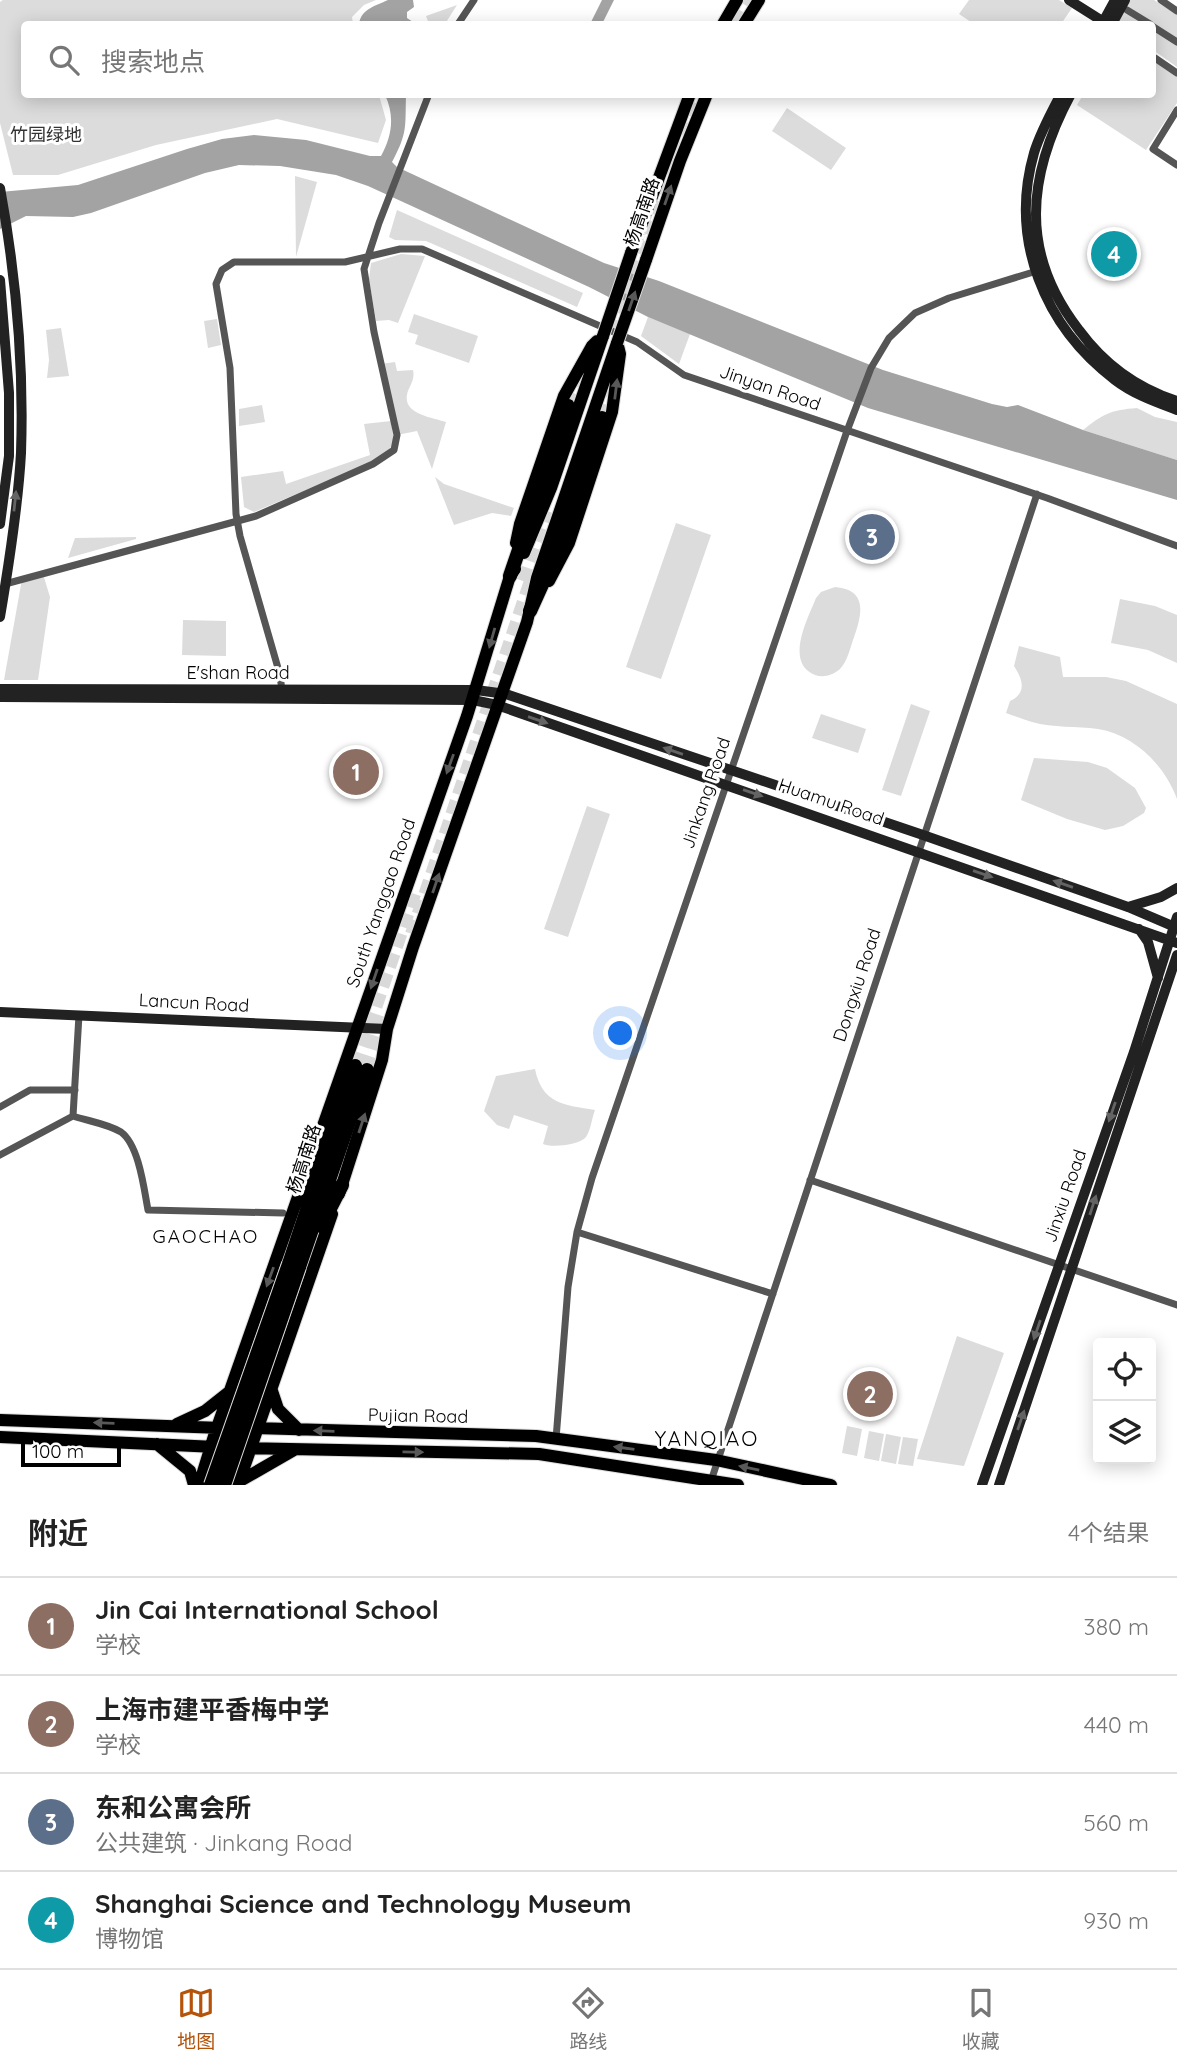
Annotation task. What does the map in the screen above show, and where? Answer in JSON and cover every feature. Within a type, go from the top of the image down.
[{"type":"highway","points":[[510,576],[568,406]]},
{"type":"highway","points":[[530,611],[549,569],[602,418]]},
{"type":"highway","name":"杨高南路","points":[[294,1265],[361,1068]]},
{"type":"highway","points":[[224,1485],[294,1265],[308,1170]]},
{"type":"highway","points":[[211,1485],[294,1265],[342,1185]]},
{"type":"main road","points":[[725,21],[737,0]]},
{"type":"main road","points":[[746,21],[759,0]]},
{"type":"main road","points":[[1069,0],[1101,21]]},
{"type":"main road","points":[[1107,21],[1115,0]]},
{"type":"main road","points":[[1109,21],[1126,5]]},
{"type":"main road","name":"杨高南路","points":[[603,336],[689,98]]},
{"type":"main road","name":"杨高南路","points":[[617,343],[680,161],[705,98]]},
{"type":"main road","points":[[1058,98],[1035,151],[1029,179],[1026,217],[1039,270],[1059,303],[1104,360],[1177,410]]},
{"type":"main road","points":[[1039,270],[1039,179],[1050,137],[1069,98]]},
{"type":"main road","points":[[0,188],[13,274],[19,343],[21,454],[0,617]]},
{"type":"main road","points":[[0,281],[9,393],[9,456],[0,524]]},
{"type":"main road","name":"South Yanggao Road","points":[[197,1485],[474,695],[510,576],[526,548],[551,488],[603,336]]},
{"type":"main road","points":[[530,611],[544,591],[569,542],[608,425],[614,405],[620,354],[617,343]]},
{"type":"main road","points":[[239,1483],[342,1185],[382,1060],[387,1029],[530,611],[541,565],[617,343]]},
{"type":"main road","name":"E'shan Road","points":[[0,690],[474,695]]},
{"type":"main road","name":"E'shan Road","points":[[0,697],[282,694]]},
{"type":"main road","name":"Huamu Road","points":[[474,695],[499,699],[731,770],[1176,924]]},
{"type":"main road","name":"Huamu Road","points":[[499,699],[726,784],[1173,942]]},
{"type":"main road","points":[[1128,907],[1142,904],[1177,888]]},
{"type":"main road","name":"Jinxiu Road","points":[[999,1485],[1168,979],[1176,924]]},
{"type":"main road","points":[[1139,929],[1168,979]]},
{"type":"main road","name":"Jinxiu Road","points":[[982,1485],[1059,1266],[1177,955]]},
{"type":"main road","name":"Lancun Road","points":[[0,1012],[387,1029]]},
{"type":"main road","points":[[271,1388],[278,1409],[288,1422],[299,1430]]},
{"type":"main road","points":[[173,1426],[205,1411],[230,1392]]},
{"type":"main road","name":"Pujian Road","points":[[0,1420],[536,1436],[716,1460],[831,1485]]},
{"type":"main road","name":"Pujian Road","points":[[0,1437],[251,1448],[539,1454],[738,1485]]},
{"type":"main road","points":[[157,1444],[190,1471],[197,1485]]},
{"type":"main road","points":[[239,1483],[295,1449]]},
{"type":"street","points":[[460,21],[474,0]]},
{"type":"street","points":[[1161,0],[1177,11]]},
{"type":"street","points":[[1126,5],[1146,21]]},
{"type":"street","points":[[1156,28],[1177,42]]},
{"type":"street","points":[[1156,58],[1177,73]]},
{"type":"street","points":[[5,584],[237,522],[373,464],[390,454],[397,446],[397,435],[364,278],[366,259],[427,98]]},
{"type":"street","points":[[1177,110],[1153,149],[1177,164]]},
{"type":"street","name":"Jinyan Road","points":[[237,522],[232,389],[217,292],[218,276],[234,262],[345,262],[409,248],[434,253],[637,342],[684,375],[1037,494],[1177,546]]},
{"type":"street","name":"Jinkang Road","points":[[556,1439],[568,1287],[577,1232],[592,1178],[847,431],[871,368],[889,338],[902,324],[931,304],[1039,270]]},
{"type":"street","name":"Dongxiu Road","points":[[710,1482],[1037,494]]},
{"type":"street","points":[[237,522],[280,676],[282,694]]},
{"type":"street","points":[[73,1116],[79,1015]]},
{"type":"street","points":[[0,1107],[30,1090],[75,1090]]},
{"type":"street","points":[[0,1155],[73,1116],[118,1130],[130,1142],[142,1177],[148,1210],[283,1213]]},
{"type":"street","points":[[810,1180],[1177,1305]]},
{"type":"street","points":[[577,1232],[773,1294]]},
{"type":"green space","name":"竹园绿地","points":[[376,0],[364,5],[352,17],[353,21],[21,21],[21,98],[380,98],[386,120],[378,143],[277,119],[156,145],[58,175],[13,175],[0,123],[0,2]]},
{"type":"green space","points":[[969,0],[1059,0],[1072,8],[1063,21],[970,21],[959,14]]},
{"type":"green space","points":[[1129,0],[1154,0],[1177,15],[1177,67],[1156,52],[1156,21],[1118,21]]},
{"type":"green space","points":[[457,5],[447,21],[428,21],[426,16]]},
{"type":"green space","points":[[1156,63],[1177,77],[1177,103],[1146,150],[1077,105],[1081,98],[1156,98]]},
{"type":"green space","points":[[787,108],[846,148],[831,170],[772,131]]},
{"type":"green space","points":[[295,176],[317,182],[296,257]]},
{"type":"green space","points":[[397,210],[583,293],[577,307],[426,241],[395,240],[389,237]]},
{"type":"green space","points":[[401,254],[425,256],[398,323],[389,320],[376,321],[369,279],[371,263]]},
{"type":"green space","points":[[414,314],[478,336],[469,363],[415,344],[418,335],[408,332]]},
{"type":"green space","points":[[648,317],[690,334],[679,364],[641,336]]},
{"type":"green space","points":[[217,319],[221,345],[208,348],[204,321]]},
{"type":"green space","points":[[61,328],[69,376],[47,378],[49,360],[46,330]]},
{"type":"green space","points":[[395,362],[397,371],[413,370],[408,405],[418,413],[446,422],[432,469],[417,431],[397,435],[381,364]]},
{"type":"green space","points":[[262,405],[265,422],[239,426],[239,409]]},
{"type":"green space","points":[[1137,408],[1155,417],[1177,422],[1177,460],[1083,430],[1108,414]]},
{"type":"green space","points":[[391,421],[394,441],[388,452],[363,466],[254,512],[244,507],[241,477],[283,471],[286,484],[370,455],[364,424]]},
{"type":"green space","points":[[435,477],[444,484],[514,508],[511,516],[492,513],[454,525]]},
{"type":"green space","points":[[676,523],[711,535],[661,679],[626,667]]},
{"type":"green space","points":[[75,538],[136,539],[68,558]]},
{"type":"green space","points":[[43,574],[50,597],[38,680],[4,680],[22,579]]},
{"type":"green space","points":[[835,587],[854,593],[860,606],[860,614],[842,666],[831,674],[818,676],[806,669],[801,661],[801,640],[816,598],[821,592]]},
{"type":"green space","points":[[1120,599],[1155,606],[1177,615],[1177,663],[1148,650],[1111,643]]},
{"type":"green space","points":[[183,620],[226,621],[226,656],[182,655]]},
{"type":"green space","points":[[1019,646],[1060,657],[1063,677],[1106,677],[1126,681],[1177,704],[1177,799],[1156,764],[1136,745],[1124,738],[1098,729],[1040,724],[1006,713],[1010,701],[1019,694],[1022,686],[1014,666]]},
{"type":"green space","points":[[911,704],[930,711],[901,796],[882,790]]},
{"type":"green space","points":[[821,714],[866,729],[858,753],[812,738]]},
{"type":"green space","points":[[1034,758],[1088,762],[1107,768],[1135,788],[1146,808],[1144,813],[1123,826],[1105,830],[1067,819],[1021,800]]},
{"type":"green space","points":[[587,806],[610,814],[568,937],[544,929]]},
{"type":"green space","points":[[535,1069],[543,1089],[556,1101],[595,1110],[589,1131],[583,1140],[565,1145],[543,1144],[548,1126],[514,1115],[509,1129],[497,1125],[484,1111],[496,1076]]},
{"type":"green space","points":[[957,1336],[1004,1353],[964,1466],[917,1459]]},
{"type":"green space","points":[[847,1426],[862,1429],[857,1456],[842,1453]]},
{"type":"green space","points":[[869,1431],[884,1434],[879,1461],[864,1458]]},
{"type":"green space","points":[[886,1434],[901,1437],[896,1464],[881,1461]]},
{"type":"green space","points":[[903,1437],[918,1439],[913,1466],[898,1464]]},
{"type":"shaded area","points":[[388,0],[413,0],[414,7],[407,12],[407,18],[412,21],[360,21],[366,11]]},
{"type":"shaded area","points":[[602,0],[614,0],[604,21],[592,21]]},
{"type":"shaded area","points":[[386,98],[406,98],[405,129],[392,162],[397,167],[604,263],[659,281],[883,370],[992,404],[1007,407],[1018,405],[1083,430],[1177,460],[1177,500],[868,408],[648,317],[589,287],[368,186],[336,175],[280,166],[239,165],[205,173],[91,213],[73,217],[26,216],[0,229],[0,192],[78,185],[222,139],[254,135],[306,140],[370,156],[381,156],[391,126]]},
{"type":"tunnel","points":[[738,21],[750,0]]},
{"type":"tunnel","points":[[614,334],[672,160],[698,98]]},
{"type":"tunnel","points":[[568,406],[587,373]]},
{"type":"tunnel","points":[[602,418],[607,380]]},
{"type":"tunnel","points":[[523,581],[547,511]]},
{"type":"tunnel","points":[[412,934],[534,572]]},
{"type":"tunnel","points":[[355,1066],[415,891]]},
{"type":"tunnel","points":[[367,1070],[385,1017]]},
{"type":"place","name":"Shanghai Science and Technology Museum","points":[[1114,254]]},
{"type":"place","name":"东和公寓会所","points":[[872,537]]},
{"type":"place","name":"Jin Cai International School","points":[[356,772]]},
{"type":"place","name":"上海市建平香梅中学","points":[[870,1394]]},
{"type":"district","name":"GAOCHAO","points":[[206,1236]]},
{"type":"district","name":"YANQIAO","points":[[707,1439]]}]
